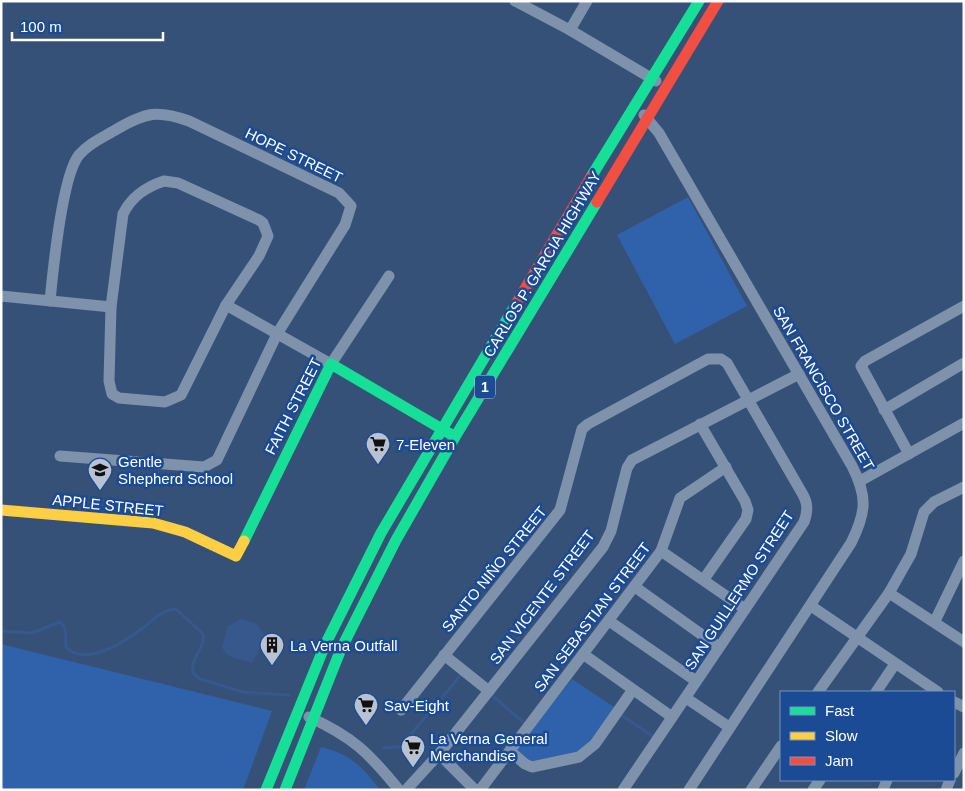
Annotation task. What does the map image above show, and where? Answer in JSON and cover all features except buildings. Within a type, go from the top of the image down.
[{"type":"main road","name":"CARLOS P. GARCIA HIGHWAY","points":[[266,790],[296,712],[336,622],[381,534],[441,429],[699,1]]},
{"type":"main road","name":"CARLOS P. GARCIA HIGHWAY","points":[[285,790],[340,649],[396,540],[455,437],[718,1]]},
{"type":"main road","points":[[508,317],[522,326]]},
{"type":"main road","points":[[331,364],[455,437]]},
{"type":"main road","name":"FAITH STREET","points":[[236,556],[331,364]]},
{"type":"main road","name":"APPLE STREET","points":[[1,510],[153,524],[185,532],[236,556]]},
{"type":"main road","points":[[381,534],[396,540]]},
{"type":"street","points":[[570,30],[587,1]]},
{"type":"street","points":[[522,3],[666,87]]},
{"type":"street","name":"SAN FRANCISCO STREET","points":[[634,109],[648,118],[659,133],[860,481],[864,496],[861,522],[851,543],[689,790]]},
{"type":"street","name":"HOPE STREET","points":[[50,301],[63,207],[72,168],[79,156],[93,143],[130,121],[156,113],[167,114],[189,121],[339,194],[351,206],[345,224],[277,334],[217,460],[204,467],[60,456]]},
{"type":"street","points":[[164,180],[178,183],[259,220],[266,228],[268,236],[266,243],[226,305],[181,395],[165,402],[119,398],[112,394],[109,382],[111,307],[123,214],[128,204],[139,193],[164,180]]},
{"type":"street","name":"FAITH STREET","points":[[331,364],[388,276]]},
{"type":"street","points":[[1,296],[111,307]]},
{"type":"street","points":[[226,305],[331,364]]},
{"type":"street","points":[[909,454],[861,366],[865,361],[964,306]]},
{"type":"street","name":"SANTO NIÑO STREET","points":[[401,710],[560,510],[580,435],[588,424],[708,359],[721,359],[728,363],[749,399]]},
{"type":"street","points":[[884,410],[964,363]]},
{"type":"street","name":"SAN VICENTE STREET","points":[[406,790],[439,754],[603,547],[611,530],[627,468],[632,460],[798,374]]},
{"type":"street","name":"SAN GUILLERMO STREET","points":[[623,790],[804,522],[807,506],[806,499],[749,399]]},
{"type":"street","points":[[860,481],[964,422]]},
{"type":"street","points":[[700,424],[745,501],[748,510],[746,519],[704,579]]},
{"type":"street","name":"SAN SEBASTIAN STREET","points":[[480,790],[661,551],[680,498],[726,467]]},
{"type":"street","points":[[819,691],[856,636],[889,593],[911,554],[924,512],[934,502],[964,487]]},
{"type":"street","points":[[661,551],[745,609]]},
{"type":"street","points":[[935,621],[964,561]]},
{"type":"street","points":[[635,587],[719,647]]},
{"type":"street","points":[[889,593],[935,621],[964,642]]},
{"type":"street","points":[[811,606],[932,690]]},
{"type":"street","points":[[609,621],[696,682]]},
{"type":"street","points":[[583,654],[672,718]]},
{"type":"street","points":[[444,655],[489,691]]},
{"type":"street","points":[[877,691],[895,664]]},
{"type":"street","points":[[510,751],[525,764],[532,767],[579,757],[595,744],[632,690]]},
{"type":"street","points":[[686,698],[729,727]]},
{"type":"street","points":[[296,712],[349,737],[371,756],[398,790]]},
{"type":"street","points":[[751,790],[780,747]]},
{"type":"street","points":[[955,771],[964,753]]},
{"type":"street","points":[[439,754],[475,790]]},
{"type":"shaded area","points":[[688,197],[747,306],[675,344],[617,235]]},
{"type":"shaded area","points":[[241,619],[257,624],[266,638],[252,663],[227,654],[222,647],[228,626]]},
{"type":"shaded area","points":[[1,644],[272,711],[243,790],[1,790]]},
{"type":"shaded area","points":[[572,679],[617,709],[595,738],[579,752],[530,762],[514,751]]},
{"type":"shaded area","points":[[321,747],[340,753],[355,762],[380,790],[304,790]]},
{"type":"waterway","points":[[1,631],[32,633],[60,622],[65,630],[66,647],[74,653],[94,654],[116,646],[162,613],[176,609],[203,634],[202,644],[193,664],[194,674],[200,679],[243,692],[289,695]]},
{"type":"waterway","points":[[383,748],[400,747],[461,675]]},
{"type":"waterway","points":[[494,697],[524,723]]},
{"type":"waterway","points":[[621,715],[654,737]]},
{"type":"traffic: fast","points":[[591,177],[699,1]]},
{"type":"traffic: fast","points":[[285,790],[341,649],[396,540],[455,437],[597,202]]},
{"type":"traffic: fast","points":[[266,790],[325,645],[381,533],[516,304]]},
{"type":"traffic: fast","points":[[244,541],[331,364],[452,435]]},
{"type":"traffic: slow","points":[[1,510],[153,523],[185,532],[236,556],[244,541]]},
{"type":"traffic: jam","points":[[597,202],[718,1]]},
{"type":"traffic: jam","points":[[516,304],[591,177]]},
{"type":"place","name":"7-Eleven","points":[[378,465]]},
{"type":"place","name":"Gentle Shepherd School","points":[[100,491]]},
{"type":"place","name":"La Verna Outfall","points":[[272,666]]},
{"type":"place","name":"Sav-Eight","points":[[366,726]]},
{"type":"place","name":"La Verna General Merchandise","points":[[413,768]]}]
